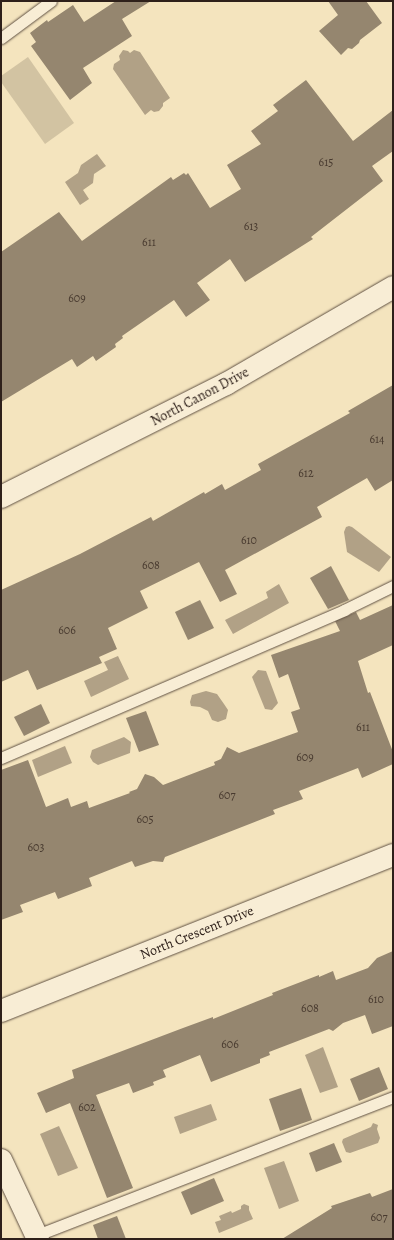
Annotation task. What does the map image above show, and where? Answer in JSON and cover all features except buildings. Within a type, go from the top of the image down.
[{"type":"street","name":"North Canon Drive","points":[[1,497],[226,384],[393,287]]},
{"type":"street","name":"North Crescent Drive","points":[[1,1011],[393,855]]},
{"type":"street","points":[[1,1160],[34,1238]]},
{"type":"lane","points":[[1,38],[51,1]]},
{"type":"lane","points":[[1,758],[344,610],[393,586]]},
{"type":"lane","points":[[34,1238],[393,1097]]},
{"type":"shaded area","points":[[123,50],[130,53],[134,50],[140,52],[170,98],[163,103],[163,106],[159,111],[154,112],[151,110],[145,115],[113,69],[114,64],[120,60],[119,56]]},
{"type":"shaded area","points":[[28,57],[74,123],[45,144],[1,82],[1,76]]},
{"type":"shaded area","points":[[97,154],[106,166],[94,174],[93,183],[83,190],[89,199],[80,205],[65,182],[78,173],[81,165]]},
{"type":"shaded area","points":[[349,526],[391,557],[379,572],[347,552],[344,532],[346,527]]},
{"type":"shaded area","points":[[279,584],[289,603],[233,634],[225,620],[268,598],[266,592]]},
{"type":"shaded area","points":[[118,656],[129,679],[91,697],[84,681],[108,670],[104,662]]},
{"type":"shaded area","points":[[258,670],[266,671],[278,703],[272,710],[265,709],[252,677]]},
{"type":"shaded area","points":[[206,691],[217,694],[228,710],[226,719],[218,722],[212,720],[208,711],[200,707],[191,706],[190,702],[192,695]]},
{"type":"shaded area","points":[[124,737],[131,742],[130,753],[98,765],[93,762],[90,757],[92,750]]},
{"type":"shaded area","points":[[65,746],[72,763],[38,777],[32,760]]},
{"type":"shaded area","points":[[323,1047],[338,1087],[320,1093],[305,1055]]},
{"type":"shaded area","points":[[211,1104],[217,1120],[180,1134],[174,1117]]},
{"type":"shaded area","points":[[373,1123],[378,1125],[377,1129],[380,1138],[378,1143],[350,1153],[346,1152],[342,1142],[343,1139],[371,1127]]},
{"type":"shaded area","points":[[59,1126],[78,1168],[58,1176],[40,1134]]},
{"type":"shaded area","points":[[284,1161],[299,1201],[279,1209],[264,1168]]},
{"type":"shaded area","points":[[244,1204],[249,1206],[253,1219],[219,1233],[215,1222],[221,1220],[219,1216],[241,1209],[241,1206]]}]
